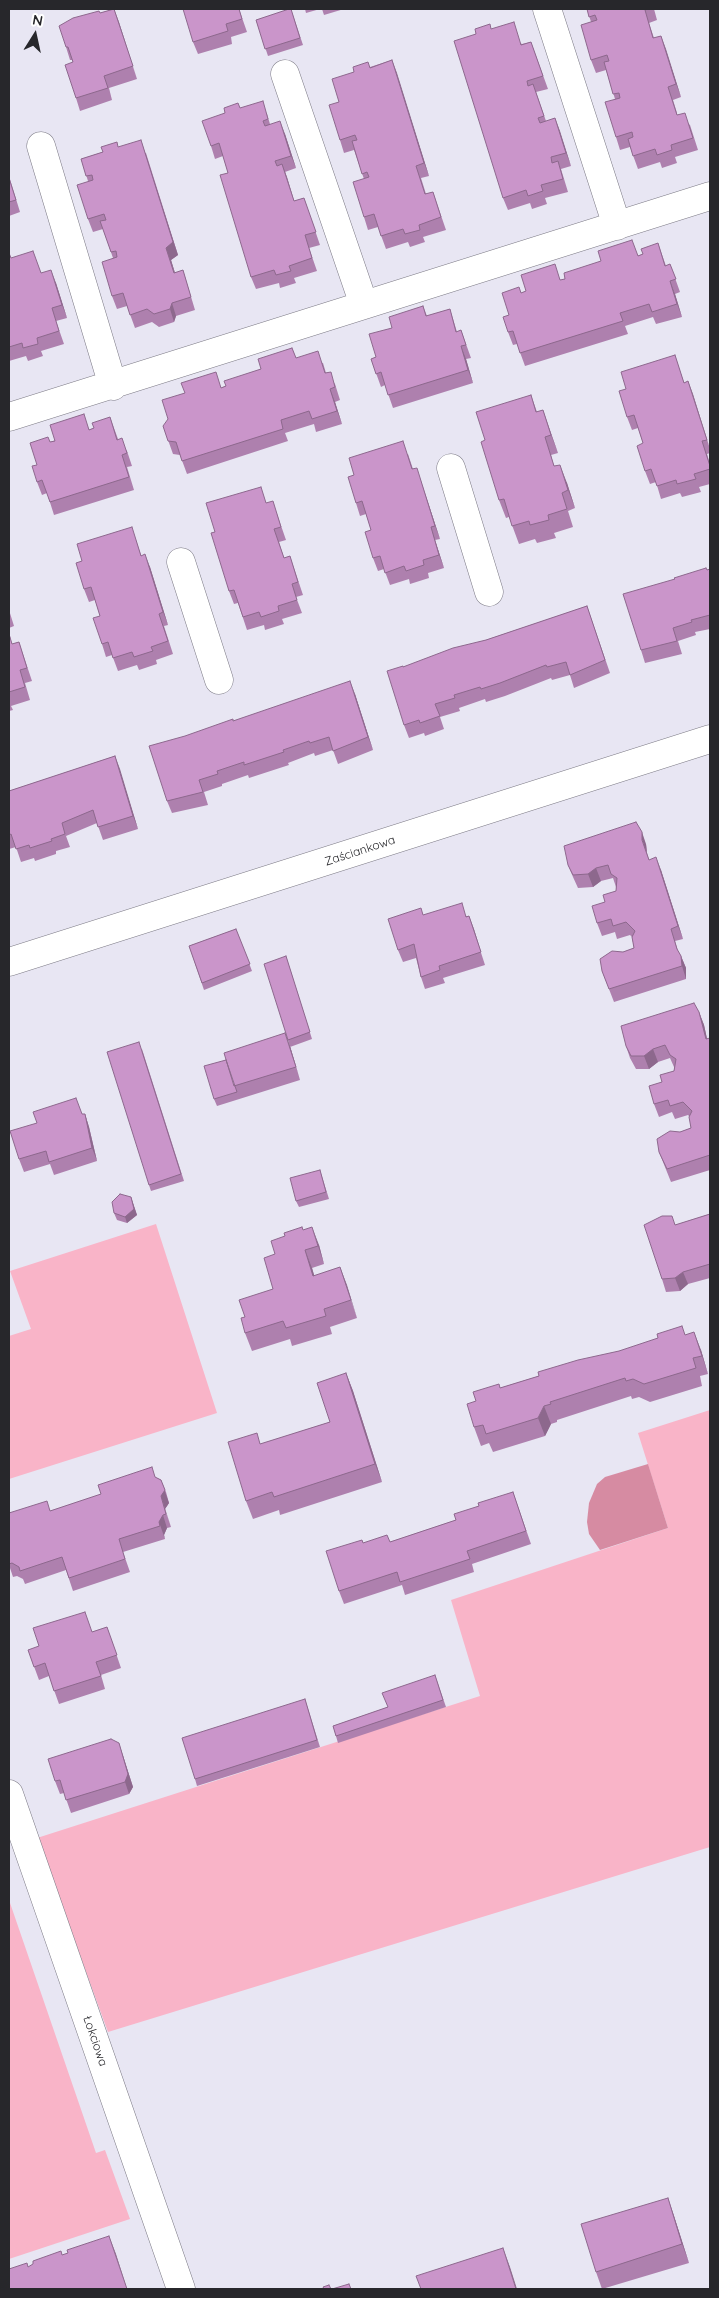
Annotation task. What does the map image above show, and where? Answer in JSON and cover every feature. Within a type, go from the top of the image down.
[{"type":"street","points":[[547,9],[617,226]]},
{"type":"street","points":[[285,74],[364,305]]},
{"type":"street","points":[[41,146],[113,386]]},
{"type":"street","points":[[9,417],[113,386],[710,196]]},
{"type":"street","points":[[451,468],[489,592]]},
{"type":"street","points":[[181,562],[219,680]]},
{"type":"street","name":"Zaściankowa","points":[[9,962],[710,739]]},
{"type":"street","name":"Łokciowa","points":[[9,1794],[181,2289]]},
{"type":"shaded area","points":[[156,1224],[217,1413],[9,1479],[9,1336],[31,1329],[10,1271]]},
{"type":"shaded area","points":[[710,1410],[710,1847],[108,2032],[37,1838],[480,1696],[451,1600],[668,1528],[638,1433]]},
{"type":"shaded area","points":[[648,1464],[668,1528],[600,1550],[589,1534],[587,1522],[589,1503],[597,1484],[605,1477]]},
{"type":"shaded area","points":[[9,1900],[96,2153],[105,2150],[130,2219],[9,2259]]},
{"type":"building","points":[[114,9],[133,66],[104,76],[108,88],[76,98],[65,65],[73,62],[59,26],[73,18]]},
{"type":"building","points":[[183,9],[239,9],[242,19],[226,24],[228,31],[193,42]]},
{"type":"building","points":[[291,9],[300,38],[265,49],[256,20]]},
{"type":"building","points":[[587,9],[648,9],[645,10],[653,38],[661,36],[676,84],[668,87],[677,115],[685,113],[693,138],[671,145],[672,150],[657,155],[655,149],[633,156],[628,139],[633,137],[632,132],[616,137],[605,102],[620,98],[619,93],[613,94],[604,62],[609,61],[607,55],[591,60],[581,25],[597,20],[595,15],[589,17]]},
{"type":"building","points":[[514,22],[521,45],[531,42],[543,76],[527,81],[528,86],[533,84],[544,116],[538,118],[540,123],[555,118],[566,153],[551,157],[552,163],[558,161],[563,179],[541,185],[543,191],[528,196],[526,190],[503,198],[454,41],[476,34],[475,29],[490,24],[491,29]]},
{"type":"building","points":[[392,60],[424,163],[416,166],[425,194],[433,192],[441,217],[419,225],[420,230],[405,234],[403,229],[381,236],[374,214],[364,217],[353,182],[369,177],[367,172],[362,174],[352,141],[357,140],[355,135],[340,140],[329,105],[339,102],[332,79],[354,72],[353,67],[368,62],[370,68]]},
{"type":"building","points":[[263,101],[268,119],[263,121],[265,126],[280,121],[291,156],[275,161],[277,166],[282,164],[294,201],[304,198],[316,232],[305,235],[312,258],[289,266],[291,271],[276,275],[274,270],[251,277],[220,175],[228,173],[219,143],[211,146],[202,121],[225,113],[224,108],[238,103],[240,108]]},
{"type":"building","points":[[141,140],[173,242],[166,248],[174,273],[183,270],[191,297],[172,303],[170,309],[154,314],[147,309],[130,315],[123,293],[112,296],[102,262],[117,257],[116,251],[111,252],[100,221],[106,220],[104,214],[88,219],[77,185],[93,180],[92,175],[86,176],[81,159],[103,152],[101,147],[117,142],[118,147]]},
{"type":"building","points":[[9,178],[16,200],[9,202]]},
{"type":"building","points":[[632,240],[638,256],[643,254],[641,249],[658,243],[665,266],[670,264],[676,279],[670,281],[677,304],[652,312],[649,304],[620,313],[623,321],[520,353],[513,331],[508,332],[503,317],[509,315],[502,293],[519,287],[521,293],[526,291],[521,275],[555,264],[560,280],[565,279],[564,273],[601,261],[598,251]]},
{"type":"building","points":[[33,251],[41,273],[51,270],[62,305],[52,308],[59,331],[37,338],[38,344],[23,348],[22,343],[9,347],[9,253],[11,258]]},
{"type":"building","points":[[423,306],[426,316],[450,309],[456,332],[461,330],[466,345],[461,346],[468,370],[388,395],[381,372],[376,374],[371,359],[376,357],[369,334],[392,328],[389,317]]},
{"type":"building","points":[[292,348],[296,358],[318,351],[325,373],[331,372],[335,387],[330,389],[337,411],[312,419],[309,411],[281,420],[283,429],[182,461],[176,442],[168,441],[163,426],[168,419],[162,400],[185,393],[181,383],[216,372],[221,388],[226,386],[224,381],[261,369],[258,359]]},
{"type":"building","points":[[675,355],[684,383],[688,381],[707,440],[702,441],[710,469],[694,474],[696,479],[677,484],[676,480],[657,486],[651,469],[645,471],[637,446],[643,443],[634,415],[627,417],[619,391],[626,389],[621,372]]},
{"type":"building","points":[[531,395],[536,412],[543,410],[551,435],[545,437],[554,466],[560,465],[568,490],[562,493],[567,509],[548,515],[549,520],[530,525],[529,521],[512,526],[504,499],[499,500],[481,442],[485,440],[476,412]]},
{"type":"building","points":[[84,414],[89,430],[94,428],[92,423],[110,417],[117,440],[122,438],[127,453],[122,455],[129,477],[50,502],[42,480],[37,482],[32,466],[37,465],[30,443],[48,437],[50,442],[55,441],[50,425]]},
{"type":"building","points":[[403,441],[412,469],[417,468],[435,526],[431,527],[439,555],[423,560],[424,565],[406,571],[404,566],[385,573],[380,556],[373,558],[365,532],[371,530],[362,501],[356,503],[348,477],[354,475],[349,458]]},
{"type":"building","points":[[261,487],[266,503],[273,501],[281,527],[274,529],[284,558],[290,556],[298,582],[292,584],[297,600],[278,606],[279,611],[261,617],[259,612],[243,617],[234,590],[229,591],[211,533],[215,532],[206,503]]},
{"type":"building","points":[[132,527],[141,556],[145,554],[163,612],[159,614],[168,641],[151,647],[153,651],[134,657],[132,652],[113,658],[108,642],[102,644],[93,618],[100,616],[91,587],[84,589],[76,563],[82,561],[77,544]]},
{"type":"building","points":[[706,568],[707,570],[710,569],[710,615],[691,620],[692,622],[673,628],[677,641],[641,650],[623,594]]},
{"type":"building","points":[[587,606],[605,660],[570,675],[566,662],[547,667],[546,665],[500,683],[454,695],[455,698],[435,704],[440,716],[420,723],[419,720],[404,725],[387,671]]},
{"type":"building","points":[[9,634],[12,644],[19,642],[27,668],[20,670],[25,687],[9,692]]},
{"type":"building","points":[[350,681],[368,737],[333,751],[329,737],[310,743],[309,741],[283,750],[284,752],[244,765],[244,762],[217,771],[218,774],[199,780],[203,792],[167,801],[149,746],[233,719],[233,721]]},
{"type":"building","points":[[115,756],[133,816],[98,827],[93,810],[62,823],[65,834],[51,839],[52,841],[30,848],[29,845],[16,849],[11,834],[9,835],[9,791]]},
{"type":"building","points":[[636,822],[642,832],[642,840],[649,860],[656,857],[678,926],[671,929],[681,956],[682,966],[609,989],[602,971],[600,959],[612,951],[623,952],[634,948],[632,937],[635,931],[626,922],[613,926],[611,919],[597,923],[592,906],[605,902],[603,895],[616,891],[617,878],[611,874],[608,865],[596,868],[588,874],[573,875],[568,865],[564,846]]},
{"type":"building","points":[[462,903],[466,917],[469,916],[481,952],[439,966],[440,970],[421,977],[414,944],[398,950],[388,919],[421,908],[423,915]]},
{"type":"building","points":[[236,929],[250,964],[202,983],[189,946]]},
{"type":"building","points":[[286,956],[310,1032],[288,1040],[264,964]]},
{"type":"building","points":[[694,1003],[699,1012],[706,1039],[710,1038],[710,1155],[667,1169],[659,1152],[657,1139],[670,1131],[680,1132],[691,1128],[689,1117],[692,1111],[683,1102],[670,1106],[668,1100],[654,1104],[649,1086],[662,1082],[660,1075],[674,1071],[676,1059],[670,1055],[665,1045],[653,1049],[644,1056],[631,1056],[626,1046],[621,1026]]},
{"type":"building","points":[[285,1033],[296,1067],[234,1086],[224,1053]]},
{"type":"building","points":[[139,1042],[181,1174],[149,1185],[107,1052]]},
{"type":"building","points":[[226,1060],[237,1092],[214,1099],[204,1066]]},
{"type":"building","points":[[76,1098],[82,1114],[85,1114],[92,1148],[49,1162],[46,1151],[19,1159],[10,1131],[37,1123],[33,1112]]},
{"type":"building","points":[[320,1170],[326,1192],[296,1201],[290,1178]]},
{"type":"building","points":[[120,1194],[131,1197],[134,1209],[125,1217],[114,1213],[112,1202]]},
{"type":"building","points":[[710,1214],[710,1264],[683,1272],[675,1278],[662,1279],[644,1225],[662,1216],[672,1216],[675,1225]]},
{"type":"building","points":[[302,1227],[303,1230],[312,1227],[318,1246],[305,1250],[313,1276],[340,1267],[351,1300],[324,1309],[326,1316],[286,1328],[283,1321],[245,1333],[241,1318],[245,1317],[239,1300],[273,1289],[264,1258],[275,1254],[271,1241],[285,1236],[284,1233]]},
{"type":"building","points":[[682,1326],[685,1335],[694,1332],[702,1356],[693,1358],[696,1368],[644,1384],[633,1379],[626,1381],[625,1378],[550,1402],[551,1404],[544,1406],[538,1418],[486,1434],[483,1425],[474,1427],[467,1404],[476,1401],[473,1392],[499,1384],[500,1388],[539,1376],[538,1372],[578,1360],[619,1351],[658,1338],[657,1334]]},
{"type":"building","points":[[346,1373],[375,1464],[274,1497],[272,1492],[246,1501],[228,1442],[257,1433],[260,1444],[330,1422],[317,1383]]},
{"type":"building","points":[[152,1467],[155,1477],[161,1480],[165,1490],[161,1496],[166,1514],[163,1515],[159,1522],[160,1526],[119,1539],[125,1559],[69,1578],[62,1557],[20,1571],[19,1567],[12,1563],[9,1564],[9,1513],[47,1501],[50,1511],[101,1494],[98,1485]]},
{"type":"building","points":[[513,1492],[526,1531],[467,1551],[470,1559],[400,1582],[397,1572],[339,1591],[326,1551],[362,1540],[363,1543],[387,1535],[390,1542],[456,1520],[454,1514],[479,1506],[478,1503]]},
{"type":"building","points":[[85,1612],[92,1632],[107,1627],[117,1655],[96,1662],[101,1676],[54,1691],[45,1663],[34,1667],[28,1650],[39,1646],[33,1628]]},
{"type":"building","points":[[435,1675],[443,1700],[336,1736],[333,1726],[388,1707],[382,1693]]},
{"type":"building","points":[[305,1699],[317,1740],[195,1779],[182,1738]]},
{"type":"building","points":[[111,1739],[119,1743],[128,1774],[125,1782],[66,1800],[60,1780],[55,1781],[48,1759]]},
{"type":"building","points":[[668,2198],[682,2244],[596,2272],[581,2224]]},
{"type":"building","points":[[109,2236],[127,2289],[9,2289],[9,2269],[27,2263],[28,2267],[33,2264],[33,2261],[61,2251],[62,2255],[68,2253],[67,2250]]},
{"type":"building","points":[[503,2248],[516,2289],[421,2289],[416,2276]]},
{"type":"building","points":[[349,2284],[351,2289],[332,2289]]},
{"type":"building","points":[[329,2285],[331,2289],[324,2289],[323,2287]]}]
